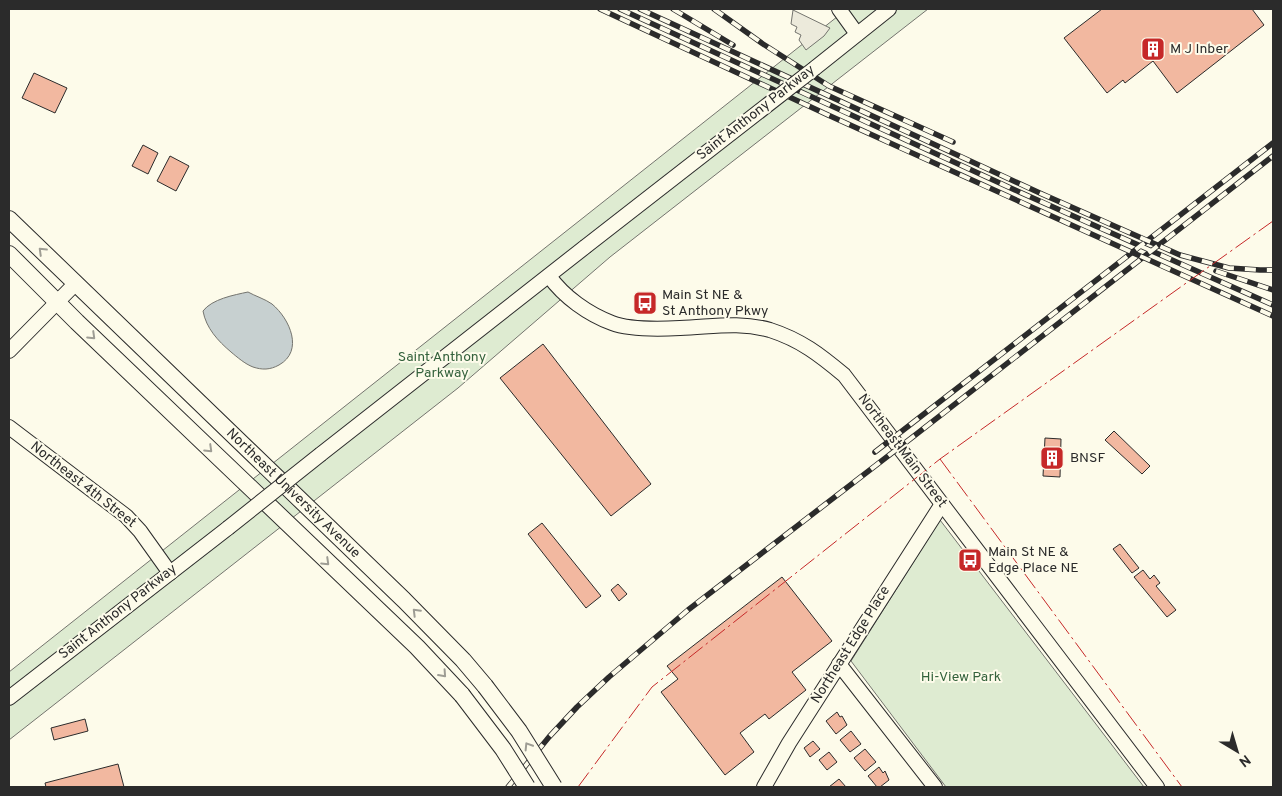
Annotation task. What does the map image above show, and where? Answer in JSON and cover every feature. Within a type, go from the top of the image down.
[{"type":"main road","name":"Northeast University Avenue","points":[[9,219],[404,600],[463,660],[519,731],[554,787]]},
{"type":"main road","name":"Northeast University Avenue","points":[[9,254],[423,654],[462,695],[503,749],[527,787]]},
{"type":"street","points":[[839,9],[857,34]]},
{"type":"street","name":"Saint Anthony Parkway","points":[[9,698],[889,9]]},
{"type":"street","name":"Northeast Main Street","points":[[549,276],[581,308],[613,324],[647,328],[680,328],[728,324],[769,330],[802,342],[844,375],[1157,787]]},
{"type":"street","points":[[9,351],[76,283]]},
{"type":"street","name":"Northeast 4th Street","points":[[9,427],[126,516],[140,530],[170,572]]},
{"type":"street","name":"Northeast Edge Place","points":[[764,787],[839,664],[942,504]]},
{"type":"street","points":[[839,664],[935,787]]},
{"type":"green space","name":"Saint Anthony Parkway","points":[[847,9],[928,9],[610,257],[458,388],[9,740],[9,672]]},
{"type":"green space","name":"Hi-View Park","points":[[940,520],[1144,787],[946,787],[851,661]]},
{"type":"shaded area","points":[[793,10],[830,28],[824,36],[806,50],[799,40],[801,35],[795,32],[797,27],[791,24]]},
{"type":"shaded area","points":[[248,292],[272,304],[284,318],[292,335],[293,344],[287,359],[272,368],[266,369],[250,366],[226,348],[210,329],[203,311],[212,303]]},
{"type":"building","name":"M J Inber","points":[[1102,9],[1252,9],[1264,25],[1177,93],[1153,61],[1125,83],[1123,80],[1107,93],[1064,38]]},
{"type":"building","points":[[34,73],[67,88],[55,113],[22,98]]},
{"type":"building","points":[[143,145],[158,153],[148,174],[132,166]]},
{"type":"building","points":[[170,156],[189,166],[176,191],[157,181]]},
{"type":"building","points":[[543,344],[651,484],[611,516],[500,378]]},
{"type":"building","name":"BNSF","points":[[1114,431],[1150,466],[1142,474],[1105,440]]},
{"type":"building","name":"BNSF","points":[[1045,438],[1061,439],[1060,477],[1043,476]]},
{"type":"building","points":[[542,523],[601,596],[586,608],[528,534]]},
{"type":"building","points":[[1120,544],[1139,568],[1132,573],[1113,549]]},
{"type":"building","points":[[1143,570],[1150,579],[1154,575],[1160,583],[1156,586],[1176,610],[1167,617],[1134,577]]},
{"type":"building","points":[[782,577],[832,641],[792,672],[806,690],[769,719],[765,714],[740,733],[754,752],[725,775],[661,692],[678,679],[667,666]]},
{"type":"building","points":[[618,584],[627,594],[619,601],[611,590]]},
{"type":"building","points":[[837,712],[840,717],[842,716],[847,725],[836,734],[826,721]]},
{"type":"building","points":[[85,719],[88,731],[54,740],[51,728]]},
{"type":"building","points":[[851,731],[861,744],[850,752],[840,740]]},
{"type":"building","points":[[813,741],[820,749],[810,757],[804,748]]},
{"type":"building","points":[[865,749],[876,762],[865,771],[854,758]]},
{"type":"building","points":[[829,752],[837,762],[827,770],[819,760]]},
{"type":"building","points":[[118,764],[124,787],[46,787],[45,783]]},
{"type":"building","points":[[879,767],[883,773],[885,771],[889,780],[880,787],[877,787],[868,776]]},
{"type":"building","points":[[839,779],[846,787],[829,787]]},
{"type":"railway","points":[[600,9],[828,115],[1273,316]]},
{"type":"railway","points":[[620,9],[1015,190],[1273,305]]},
{"type":"railway","points":[[640,9],[1042,194],[1180,255],[1229,268],[1273,270]]},
{"type":"railway","points":[[673,9],[733,45]]},
{"type":"railway","points":[[714,9],[763,44],[829,86],[953,142]]},
{"type":"railway","points":[[875,452],[1273,143]]},
{"type":"railway","points":[[508,787],[549,737],[577,707],[609,677],[688,610],[1273,156]]},
{"type":"railway","points":[[1216,271],[1273,290]]},
{"type":"power","points":[[578,787],[652,687],[940,459],[1273,221]]},
{"type":"power","points":[[940,459],[1182,787]]},
{"type":"place","name":"M J Inber","points":[[1153,49]]},
{"type":"place","name":"Main St NE & St Anthony Pkwy","points":[[645,303]]},
{"type":"place","name":"BNSF","points":[[1052,458]]},
{"type":"place","name":"Main St NE & Edge Place NE","points":[[970,560]]}]
